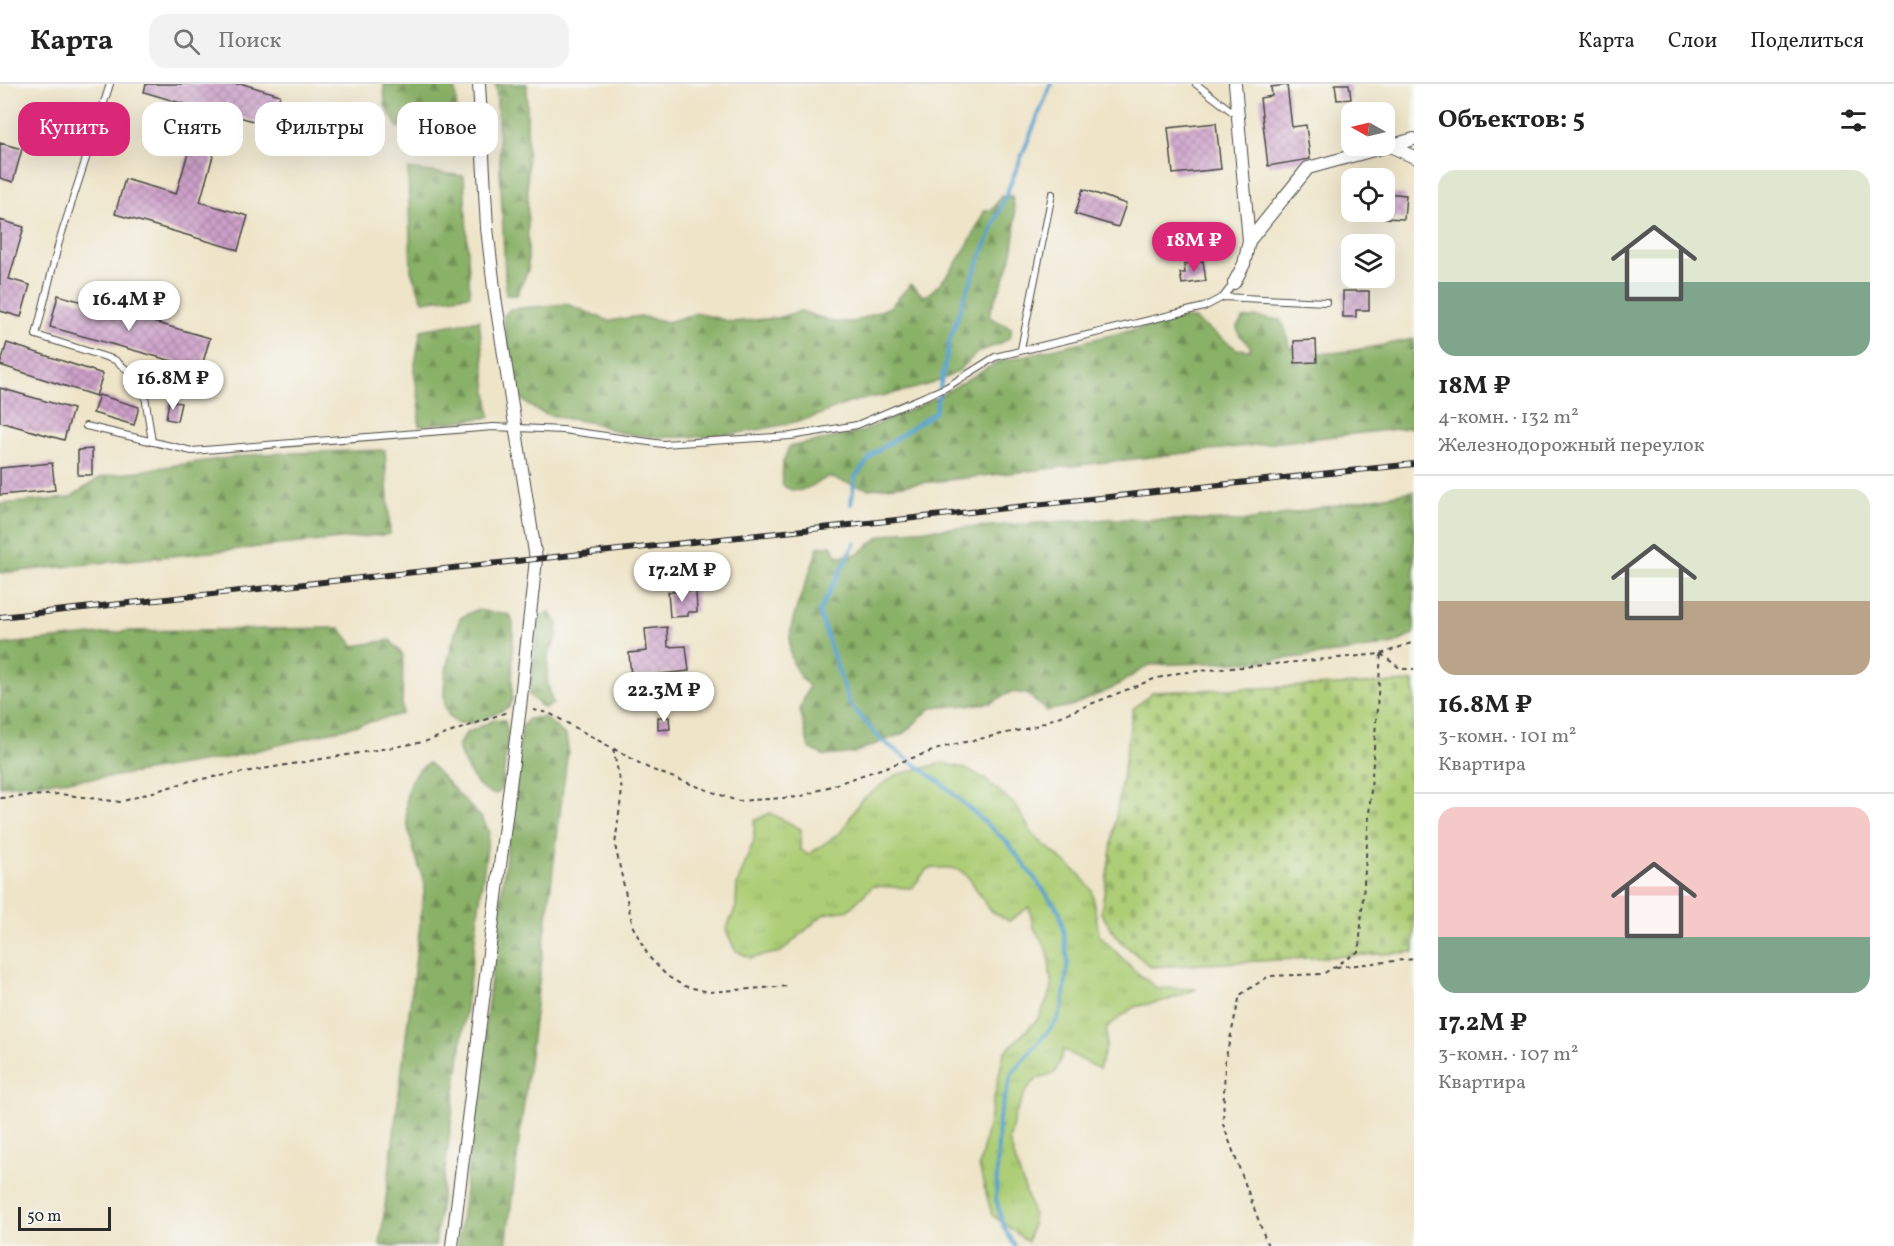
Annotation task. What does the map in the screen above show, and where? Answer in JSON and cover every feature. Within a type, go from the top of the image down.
[{"type":"street","points":[[452,1246],[520,707],[536,559],[518,429],[495,297],[487,228],[479,84]]},
{"type":"street","points":[[1234,283],[1244,264],[1249,241],[1235,84]]},
{"type":"street","points":[[1395,144],[1414,139]]},
{"type":"street","points":[[1395,149],[1414,157]]},
{"type":"street","points":[[1249,241],[1308,168],[1352,156]]},
{"type":"lane","points":[[110,84],[59,242],[36,335],[115,360],[143,383],[152,442]]},
{"type":"lane","points":[[1196,84],[1238,117]]},
{"type":"lane","points":[[1021,349],[1052,194]]},
{"type":"lane","points":[[86,426],[192,451],[369,435],[493,427],[563,430],[663,444],[791,436],[857,425],[947,387],[995,357],[1204,307],[1223,297],[1234,283]]},
{"type":"lane","points":[[1223,297],[1326,302]]},
{"type":"path","points":[[0,798],[60,794],[120,802],[190,781],[424,742],[520,707],[549,713],[650,769],[737,801],[799,797],[947,746],[1030,728],[1154,679],[1178,673],[1381,654],[1414,642]]},
{"type":"path","points":[[1381,654],[1401,669],[1414,669]]},
{"type":"path","points":[[1268,1246],[1223,1124],[1225,1061],[1240,995],[1269,976],[1323,974],[1359,951],[1381,654]]},
{"type":"path","points":[[613,749],[622,790],[615,846],[633,927],[649,957],[667,976],[684,986],[709,992],[790,986]]},
{"type":"path","points":[[1333,967],[1414,959]]},
{"type":"green space","points":[[384,84],[455,84],[456,102],[397,102],[397,126],[385,102]]},
{"type":"green space","points":[[496,84],[527,84],[528,270],[517,295],[506,295]]},
{"type":"green space","points":[[408,169],[464,176],[470,295],[423,301],[411,271]]},
{"type":"green space","points":[[1001,196],[1012,196],[1015,217],[1013,250],[989,317],[1011,328],[1011,336],[979,352],[958,371],[943,379],[906,391],[855,401],[790,423],[743,432],[694,437],[623,433],[593,423],[558,417],[531,407],[516,392],[503,317],[510,309],[567,304],[609,321],[640,316],[668,322],[697,313],[732,322],[777,318],[801,311],[833,322],[854,322],[890,307],[911,284],[924,297],[933,290],[959,258],[974,234],[984,211],[993,209]]},
{"type":"green space","points":[[1256,317],[1280,320],[1285,328],[1289,346],[1300,351],[1332,353],[1414,339],[1414,427],[869,489],[828,477],[799,490],[787,488],[782,484],[783,462],[789,447],[861,432],[932,400],[998,362],[1183,318],[1194,319],[1237,349],[1250,350],[1250,346],[1239,334],[1237,327],[1243,319]]},
{"type":"green space","points":[[479,320],[490,417],[419,426],[419,400],[414,370],[421,330]]},
{"type":"green space","points":[[385,450],[390,534],[0,573],[0,504],[69,498],[101,477],[183,464],[259,454]]},
{"type":"green space","points":[[1414,491],[1414,634],[1394,644],[1265,661],[1149,665],[1111,689],[1071,706],[1046,711],[1027,694],[1011,692],[990,703],[931,708],[904,733],[853,753],[825,756],[809,748],[800,709],[809,686],[797,671],[791,654],[790,637],[793,619],[818,547],[831,545],[838,556],[858,554],[879,537],[901,531],[1112,519],[1247,521]]},
{"type":"green space","points":[[476,610],[510,615],[513,623],[512,700],[509,707],[485,719],[470,723],[456,722],[447,713],[444,698],[448,662],[460,618]]},
{"type":"green space","points":[[549,612],[558,624],[557,637],[548,656],[547,681],[553,704],[544,708],[529,695],[529,688],[539,625],[542,615]]},
{"type":"green space","points":[[340,628],[354,646],[390,640],[403,655],[402,714],[231,757],[110,777],[0,786],[0,645],[129,631]]},
{"type":"green space","points":[[1414,682],[1414,952],[1151,967],[1118,939],[1101,913],[1133,709],[1153,692]]},
{"type":"green space","points":[[544,717],[566,736],[568,749],[506,1246],[458,1246],[522,727],[528,719]]},
{"type":"green space","points":[[496,719],[505,720],[508,736],[502,786],[498,793],[492,793],[479,785],[473,777],[463,761],[458,746],[466,733]]},
{"type":"green space","points":[[429,763],[483,820],[489,831],[435,1246],[380,1246],[425,884],[410,836],[406,802],[409,786],[416,773]]},
{"type":"green space","points":[[943,763],[963,768],[982,777],[1015,805],[1034,836],[1079,874],[1092,890],[1099,935],[1135,971],[1157,988],[1197,989],[1168,1000],[1134,1007],[1107,1027],[1106,1048],[1099,1069],[1064,1050],[1055,1073],[1038,1078],[1027,1089],[1015,1115],[1009,1141],[1034,1217],[1028,1242],[992,1215],[979,1167],[1004,1053],[1039,1018],[1052,989],[1048,952],[1033,926],[1029,907],[1009,921],[991,910],[971,881],[960,871],[952,868],[927,869],[912,888],[873,886],[848,910],[824,914],[781,952],[750,958],[735,950],[726,930],[736,907],[737,885],[754,840],[754,821],[770,813],[801,829],[800,849],[808,855],[842,831],[861,800],[896,775]]},
{"type":"building","points":[[146,84],[243,84],[280,95],[278,102],[255,102],[255,121],[243,118],[243,102],[178,102],[144,92]]},
{"type":"building","points":[[1335,84],[1349,84],[1351,99],[1337,100]]},
{"type":"building","points":[[1287,85],[1292,127],[1306,125],[1310,159],[1268,166],[1260,98],[1272,96],[1271,87]]},
{"type":"building","points":[[1216,123],[1221,169],[1173,174],[1168,128]]},
{"type":"building","points":[[0,143],[18,148],[18,156],[20,156],[13,182],[0,178]]},
{"type":"building","points":[[187,156],[213,156],[200,202],[248,216],[238,250],[115,214],[125,179],[176,194]]},
{"type":"building","points":[[1083,189],[1126,204],[1118,227],[1075,214]]},
{"type":"building","points":[[1395,194],[1406,195],[1404,219],[1395,219]]},
{"type":"building","points":[[0,220],[24,227],[9,279],[30,285],[21,317],[0,311]]},
{"type":"building","points":[[1203,261],[1206,281],[1182,284],[1180,273],[1185,273],[1184,264]]},
{"type":"building","points":[[1343,291],[1369,291],[1369,310],[1356,310],[1356,317],[1343,317]]},
{"type":"building","points":[[58,295],[210,338],[201,369],[50,327]]},
{"type":"building","points":[[1316,340],[1317,362],[1295,363],[1294,341]]},
{"type":"building","points":[[7,343],[103,374],[96,396],[0,365]]},
{"type":"building","points":[[0,388],[73,409],[64,440],[0,422]]},
{"type":"building","points":[[99,395],[139,407],[134,425],[93,413]]},
{"type":"building","points":[[169,401],[181,403],[177,421],[166,419]]},
{"type":"building","points":[[92,449],[92,475],[78,475],[78,450]]},
{"type":"building","points":[[52,463],[55,490],[0,495],[0,468]]},
{"type":"building","points":[[696,591],[697,612],[688,612],[688,616],[670,617],[668,592]]},
{"type":"building","points":[[667,627],[668,647],[686,646],[689,671],[631,677],[629,653],[647,651],[645,629]]},
{"type":"building","points":[[658,717],[669,717],[670,729],[658,730]]},
{"type":"waterway","points":[[851,504],[855,477],[873,454],[935,412],[950,339],[964,298],[1051,84]]},
{"type":"waterway","points":[[855,543],[819,612],[849,703],[880,739],[941,783],[1008,843],[1060,912],[1068,961],[1063,1005],[1056,1022],[1012,1073],[999,1118],[996,1199],[1004,1228],[1015,1246]]},
{"type":"railway","points":[[0,617],[1414,464]]}]
